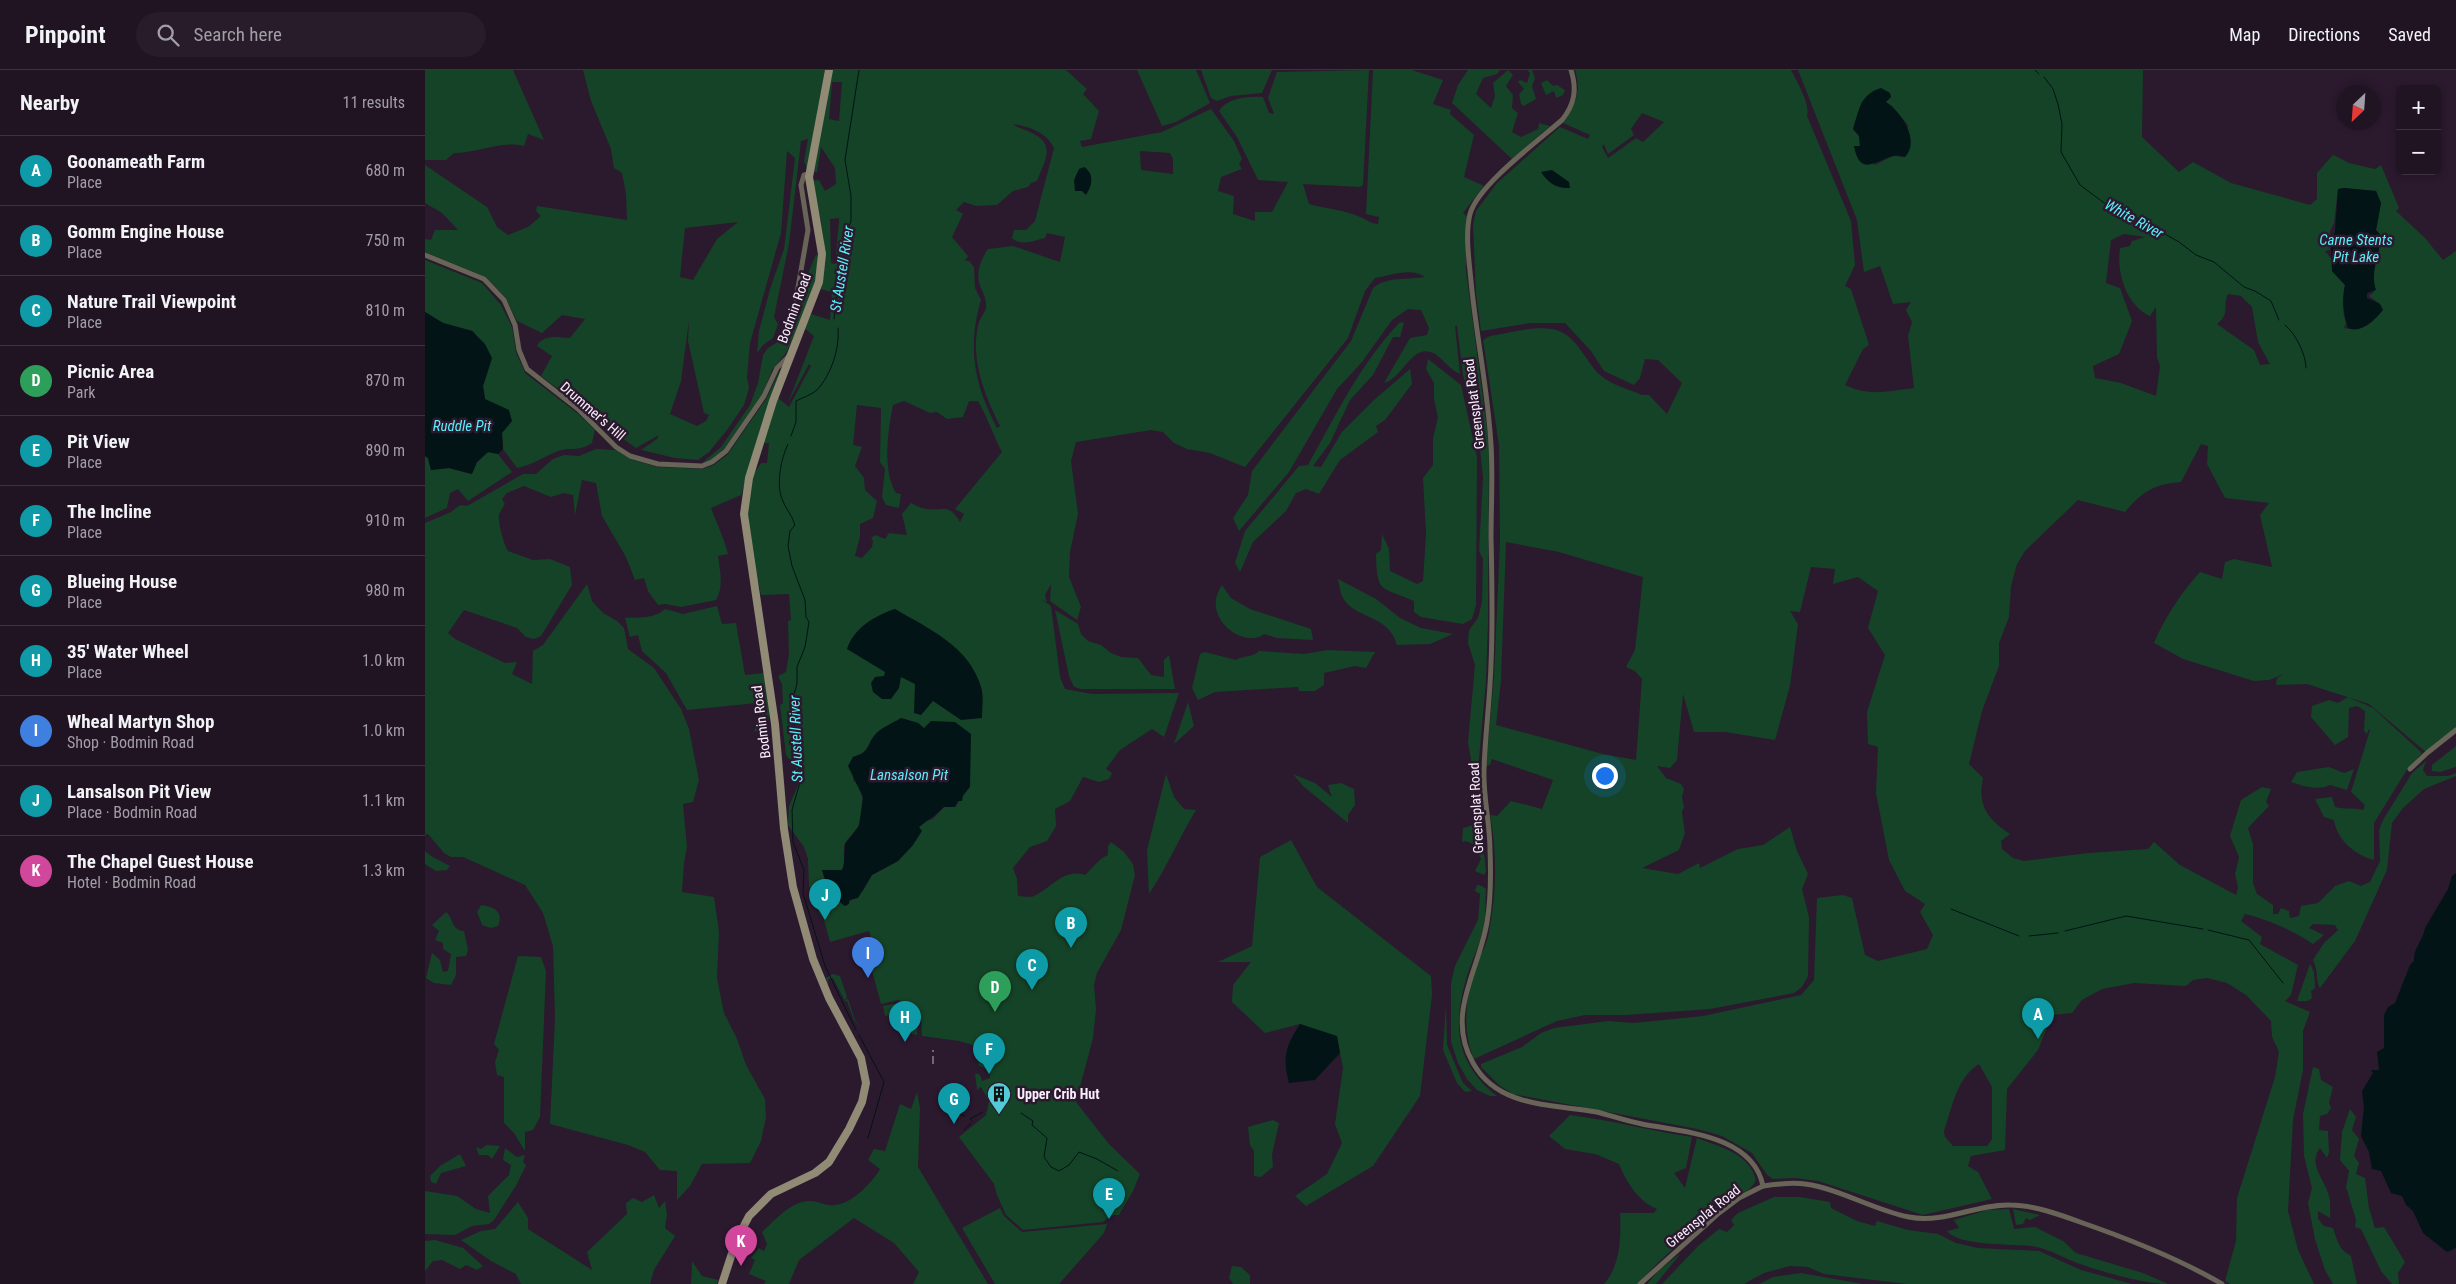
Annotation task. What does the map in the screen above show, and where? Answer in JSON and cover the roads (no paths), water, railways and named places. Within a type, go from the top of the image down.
[{"type":"main road","name":"Bodmin Road","points":[[722,1284],[736,1241],[749,1216],[771,1194],[815,1173],[829,1162],[849,1129],[862,1102],[866,1083],[861,1058],[829,998],[813,959],[793,886],[784,829],[775,724],[744,514],[749,478],[789,357],[809,309],[821,272],[822,254],[809,174],[829,70]]},
{"type":"street","name":"Greensplat Road","points":[[1571,70],[1575,89],[1571,109],[1562,120],[1495,179],[1478,199],[1470,214],[1469,264],[1473,310],[1491,444],[1494,574],[1491,666],[1484,773],[1490,847],[1490,894],[1487,925],[1469,979],[1463,1010],[1462,1038],[1475,1067],[1490,1084],[1507,1096],[1525,1102],[1597,1112],[1639,1123],[1695,1133],[1743,1152],[1761,1174],[1763,1186],[1739,1198],[1719,1213],[1640,1284]]},
{"type":"street","points":[[796,299],[808,230],[801,185],[804,175],[809,174]]},
{"type":"street","name":"Drummer's Hill","points":[[425,255],[484,279],[504,300],[515,325],[519,350],[527,369],[578,408],[616,447],[630,456],[639,459],[657,464],[693,467],[712,462],[726,451],[764,396],[777,368],[789,357]]},
{"type":"street","points":[[2410,769],[2456,730]]},
{"type":"street","points":[[1763,1186],[1789,1183],[1818,1186],[1888,1212],[1926,1219],[1941,1219],[1991,1205],[2014,1205],[2051,1212],[2118,1235],[2194,1268],[2222,1284]]},
{"type":"water","points":[[1881,88],[1890,93],[1891,97],[1886,102],[1903,120],[1910,135],[1911,143],[1905,157],[1894,156],[1875,163],[1864,164],[1860,162],[1857,156],[1854,146],[1860,146],[1859,136],[1853,129],[1864,99]]},
{"type":"water","points":[[1084,167],[1091,177],[1090,188],[1086,195],[1082,191],[1075,191],[1074,180],[1079,169]]},
{"type":"water","points":[[1552,170],[1569,182],[1570,188],[1553,185],[1541,172]]},
{"type":"water","name":"Carne Stents Pit Lake","points":[[2338,189],[2376,191],[2381,203],[2376,230],[2380,234],[2380,241],[2374,275],[2376,290],[2367,293],[2367,298],[2380,304],[2383,310],[2372,322],[2358,329],[2348,328],[2343,306],[2345,285],[2332,271],[2331,248],[2335,231]]},
{"type":"water","name":"Ruddle Pit","points":[[425,312],[443,323],[472,331],[485,344],[492,358],[483,386],[485,399],[509,410],[512,421],[502,433],[503,449],[498,454],[488,452],[477,462],[472,474],[449,468],[431,470],[428,458],[425,456]]},
{"type":"water","points":[[895,609],[946,640],[967,660],[981,687],[983,698],[982,718],[961,720],[933,701],[921,715],[914,713],[915,684],[901,677],[899,688],[891,699],[882,699],[873,692],[871,683],[875,677],[884,676],[885,672],[847,649],[854,635],[872,619]]},
{"type":"water","name":"Lansalson Pit","points":[[901,718],[918,723],[924,728],[931,721],[955,722],[971,734],[970,787],[963,795],[962,801],[958,801],[955,807],[944,807],[919,827],[922,831],[913,845],[898,861],[872,875],[858,898],[849,900],[849,904],[845,906],[829,892],[822,870],[842,870],[845,844],[859,826],[863,797],[848,766],[853,757],[867,749],[877,733]]},
{"type":"water","points":[[2456,873],[2456,1248],[2447,1252],[2423,1233],[2413,1211],[2406,1205],[2402,1196],[2391,1193],[2381,1171],[2372,1169],[2369,1152],[2361,1136],[2364,1107],[2362,1091],[2373,1073],[2371,1070],[2379,1070],[2377,1052],[2384,1048],[2384,1015],[2388,1007],[2395,1003],[2410,965],[2414,961],[2415,952],[2425,928],[2448,889],[2452,876]]},
{"type":"water","points":[[1300,1024],[1337,1036],[1340,1053],[1315,1080],[1289,1083],[1286,1065],[1287,1052],[1291,1039]]},
{"type":"waterway","name":"St Austell River","points":[[834,319],[837,291],[848,243],[847,232],[851,221],[851,196],[845,160],[859,70]]},
{"type":"waterway","name":"White River","points":[[2035,70],[2039,74]]},
{"type":"waterway","name":"White River","points":[[2044,77],[2053,89],[2058,104],[2062,124],[2061,152],[2080,185],[2107,205],[2119,208],[2179,242],[2196,255],[2214,262],[2244,287],[2255,291],[2271,301],[2279,320]]},
{"type":"waterway","name":"White River","points":[[2285,325],[2300,345],[2306,368]]},
{"type":"waterway","name":"St Austell River","points":[[791,436],[796,422],[796,401],[817,390],[822,384],[836,352],[838,328]]},
{"type":"waterway","name":"St Austell River","points":[[788,444],[781,464],[779,486],[783,502],[795,525],[790,531],[788,546],[792,566],[805,600],[806,617],[809,622],[805,647],[797,667],[797,684],[792,701],[800,782],[792,810],[793,842],[804,870],[803,893],[825,966],[856,1030]]},
{"type":"waterway","points":[[1951,909],[2019,936]]},
{"type":"waterway","points":[[2065,931],[2126,916],[2203,929]]},
{"type":"waterway","points":[[2208,930],[2249,940],[2283,983]]},
{"type":"waterway","points":[[2029,936],[2058,933]]},
{"type":"waterway","name":"St Austell River","points":[[859,1035],[884,1082],[868,1138]]},
{"type":"waterway","points":[[972,1121],[970,1119],[983,1112]]},
{"type":"waterway","points":[[1021,1113],[1033,1121],[1032,1125],[1047,1138],[1044,1157],[1051,1167],[1059,1171],[1069,1165],[1079,1152],[1097,1159],[1118,1171]]},
{"type":"waterway","points":[[958,1114],[965,1116]]},
{"type":"waterway","points":[[964,1130],[971,1123]]},
{"type":"railway","points":[[933,1050],[933,1064]]},
{"type":"place","name":"Lansalson Pit View","points":[[825,920]]},
{"type":"place","name":"Gomm Engine House","points":[[1071,948]]},
{"type":"place","name":"Wheal Martyn Shop","points":[[868,978]]},
{"type":"place","name":"Nature Trail Viewpoint","points":[[1032,990]]},
{"type":"place","name":"Picnic Area","points":[[995,1012]]},
{"type":"place","name":"Goonameath Farm","points":[[2038,1039]]},
{"type":"place","name":"35' Water Wheel","points":[[905,1042]]},
{"type":"place","name":"The Incline","points":[[989,1074]]},
{"type":"place","name":"Upper Crib Hut","points":[[999,1115]]},
{"type":"place","name":"Blueing House","points":[[954,1124]]},
{"type":"place","name":"Pit View","points":[[1109,1219]]},
{"type":"place","name":"The Chapel Guest House","points":[[741,1266]]}]
